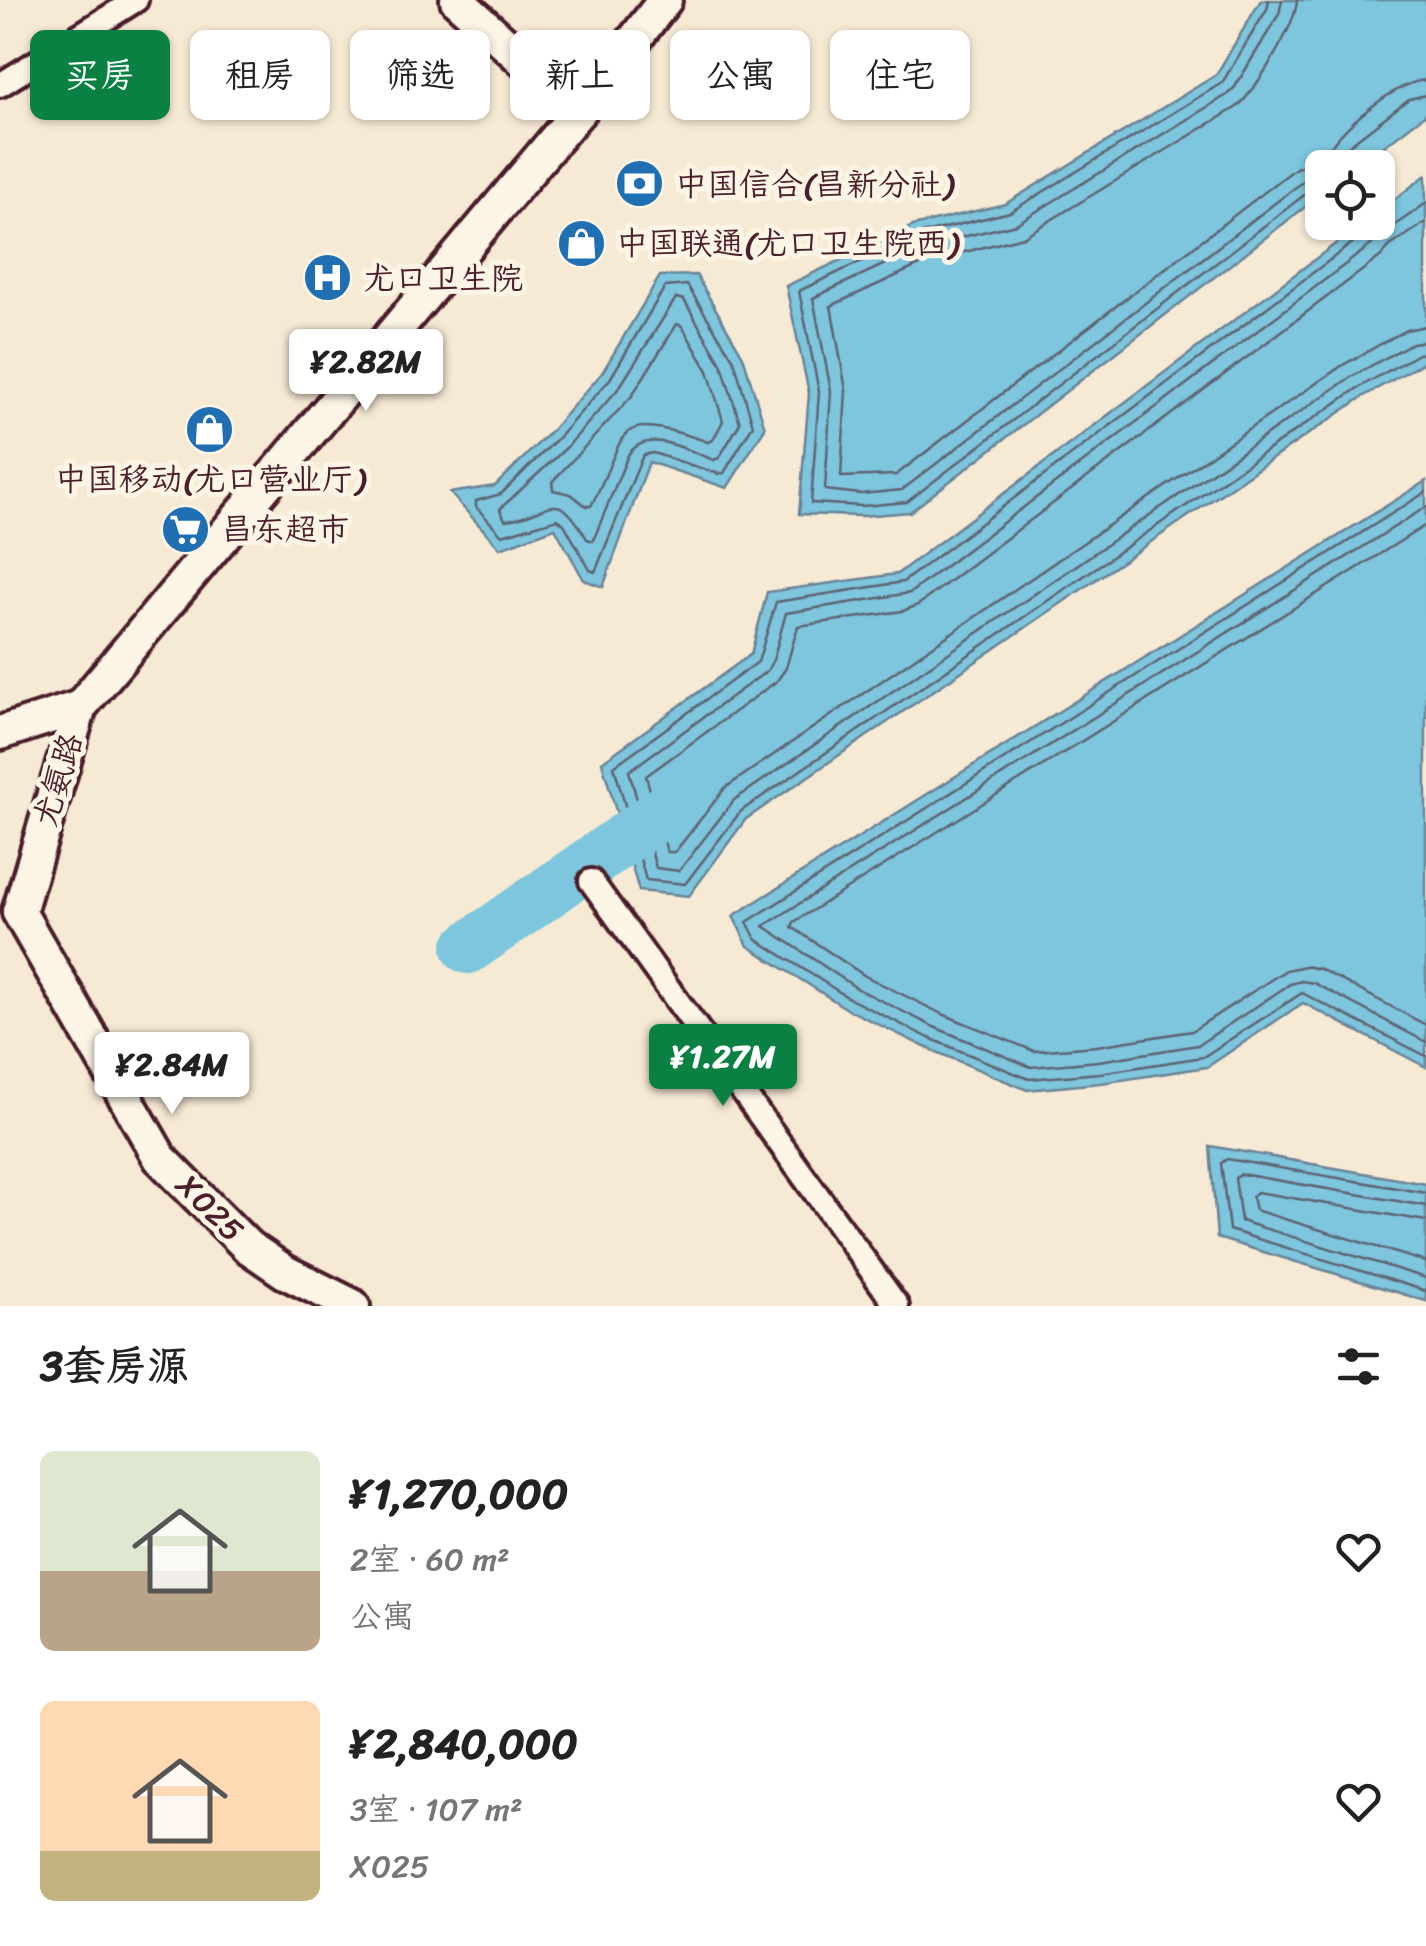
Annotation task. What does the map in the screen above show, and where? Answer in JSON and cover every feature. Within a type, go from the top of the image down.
[{"type":"main road","points":[[458,0],[510,48]]},
{"type":"main road","points":[[642,30],[665,0]]},
{"type":"main road","points":[[0,733],[80,707],[571,120]]},
{"type":"main road","name":"尤氨路","points":[[10,906],[80,707]]},
{"type":"main road","name":"X025","points":[[10,906],[160,1158],[248,1246],[285,1272],[353,1306]]},
{"type":"street","points":[[0,85],[136,0]]},
{"type":"street","points":[[591,881],[897,1306]]},
{"type":"water","points":[[1261,0],[1426,0],[1426,114],[1379,150],[1305,150],[1305,207],[910,512],[862,516],[799,514],[809,393],[786,286],[913,226],[1005,204],[1216,75]]},
{"type":"water","points":[[1426,175],[1426,361],[1364,396],[746,819],[689,896],[639,891],[602,762],[751,654],[767,592],[897,574],[1340,240],[1395,240],[1395,199]]},
{"type":"water","points":[[696,275],[743,356],[765,428],[727,488],[649,462],[603,587],[584,580],[555,528],[500,548],[450,493],[495,486],[602,373],[660,276]]},
{"type":"water","points":[[1426,481],[1426,1067],[1303,1003],[1207,1067],[1027,1090],[847,1009],[748,946],[733,916]]},
{"type":"water","points":[[1210,1146],[1426,1184],[1426,1301],[1217,1238]]},
{"type":"waterway","points":[[468,948],[683,798]]},
{"type":"place","name":"中国信合(昌新分社)","points":[[640,184]]},
{"type":"place","name":"中国联通(尤口卫生院西)","points":[[581,243]]},
{"type":"place","name":"尤口卫生院","points":[[328,278]]},
{"type":"place","name":"中国移动(尤口营业厅)","points":[[210,429]]},
{"type":"place","name":"昌东超市","points":[[186,529]]}]
